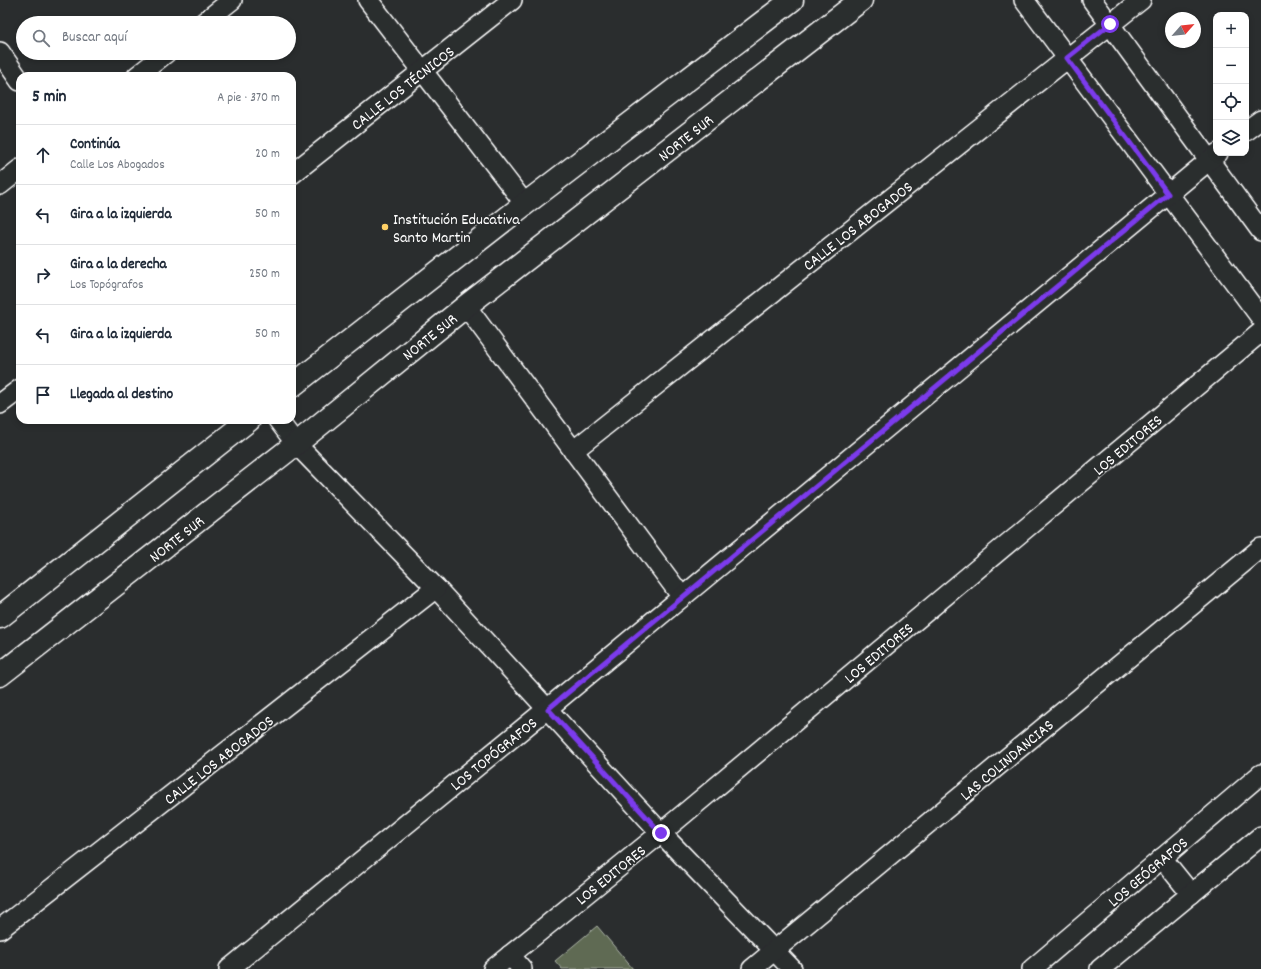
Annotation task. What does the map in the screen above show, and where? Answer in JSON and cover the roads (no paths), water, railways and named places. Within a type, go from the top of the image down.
[{"type":"street","points":[[212,16],[232,0]]},
{"type":"street","points":[[368,0],[525,204]]},
{"type":"street","name":"CALLE LOS TÉCNICOS","points":[[296,171],[512,0]]},
{"type":"street","points":[[296,383],[525,204],[792,0]]},
{"type":"street","name":"NORTE SUR","points":[[0,676],[296,444],[466,306],[861,0]]},
{"type":"street","points":[[1024,0],[1261,318]]},
{"type":"street","points":[[1092,0],[1213,156],[1261,231]]},
{"type":"street","name":"CALLE LOS ABOGADOS","points":[[573,451],[1141,0]]},
{"type":"street","points":[[0,52],[16,75]]},
{"type":"street","points":[[142,72],[157,60]]},
{"type":"street","points":[[1249,130],[1261,120]]},
{"type":"street","name":"LOS TOPÓGRAFOS","points":[[229,969],[548,709],[1213,156]]},
{"type":"street","points":[[0,184],[16,172]]},
{"type":"street","points":[[466,306],[682,597]]},
{"type":"street","name":"LOS EDITORES","points":[[493,969],[661,833],[1261,332]]},
{"type":"street","points":[[0,404],[16,392]]},
{"type":"street","points":[[2,610],[244,424]]},
{"type":"street","points":[[281,424],[296,444],[436,588],[661,833],[792,969]]},
{"type":"street","name":"LAS COLINDANCIAS","points":[[752,969],[1261,548]]},
{"type":"street","name":"CALLE LOS ABOGADOS","points":[[0,930],[436,588]]},
{"type":"street","name":"LOS GEÓGRAFOS","points":[[1032,969],[1261,774]]},
{"type":"street","points":[[1100,969],[1261,836]]},
{"type":"street","points":[[1162,858],[1191,894]]},
{"type":"street","points":[[510,955],[522,969]]},
{"type":"place","name":"Institución Educativa Santo Martin","points":[[385,227]]}]
